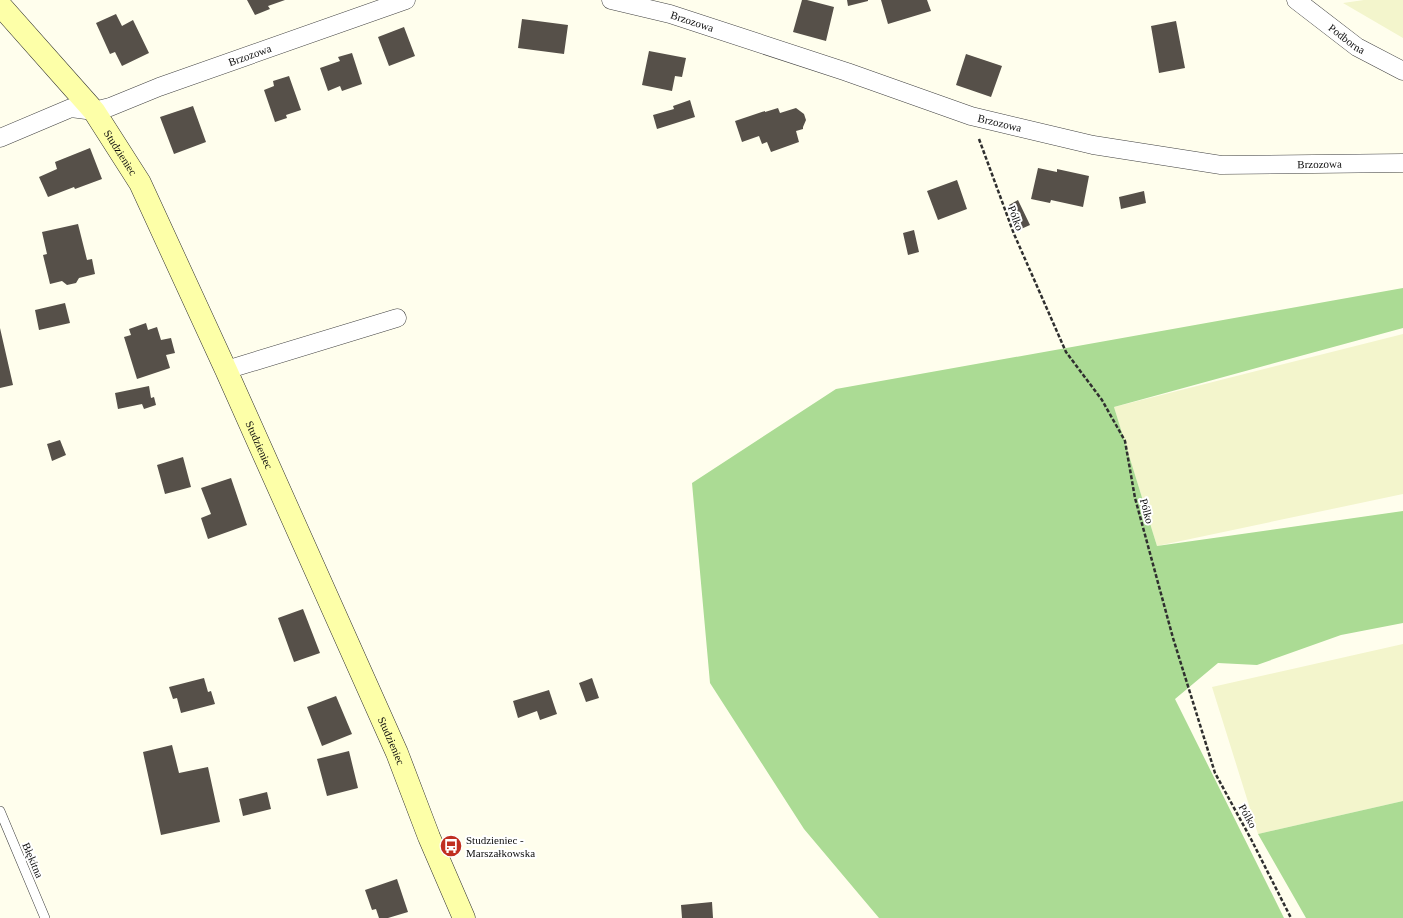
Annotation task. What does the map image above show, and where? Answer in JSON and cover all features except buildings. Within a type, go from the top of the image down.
[{"type":"street","name":"Brzozowa","points":[[94,111],[110,108],[159,87],[406,0]]},
{"type":"street","name":"Brzozowa","points":[[611,0],[670,14],[847,72],[971,116],[1093,145],[1221,165],[1403,164]]},
{"type":"street","name":"Podborna","points":[[1296,0],[1357,47],[1403,71]]},
{"type":"street","name":"Studzieniec","points":[[0,5],[94,111],[140,183],[226,370],[397,753],[464,918]]},
{"type":"street","points":[[0,138],[71,108],[94,111]]},
{"type":"street","points":[[226,370],[397,318]]},
{"type":"lane","name":"Błękitna","points":[[0,811],[44,918]]},
{"type":"path","name":"Pólko","points":[[971,116],[1014,234],[1066,352],[1102,400],[1125,441],[1135,498],[1173,638],[1215,774],[1291,918]]},
{"type":"green space","points":[[1364,0],[1403,0],[1403,38],[1343,3]]},
{"type":"green space","points":[[1403,288],[1403,328],[1114,407],[1157,546],[1403,511],[1403,623],[1341,635],[1257,665],[1218,663],[1175,699],[1284,918],[879,918],[804,829],[710,683],[692,483],[836,389]]},
{"type":"green space","points":[[1403,334],[1403,494],[1157,546],[1114,407]]},
{"type":"green space","points":[[1403,644],[1403,801],[1258,834],[1212,687]]},
{"type":"green space","points":[[1403,801],[1403,918],[1306,918],[1258,834]]},
{"type":"place","name":"Studzieniec - Marszałkowska","points":[[451,846]]}]
